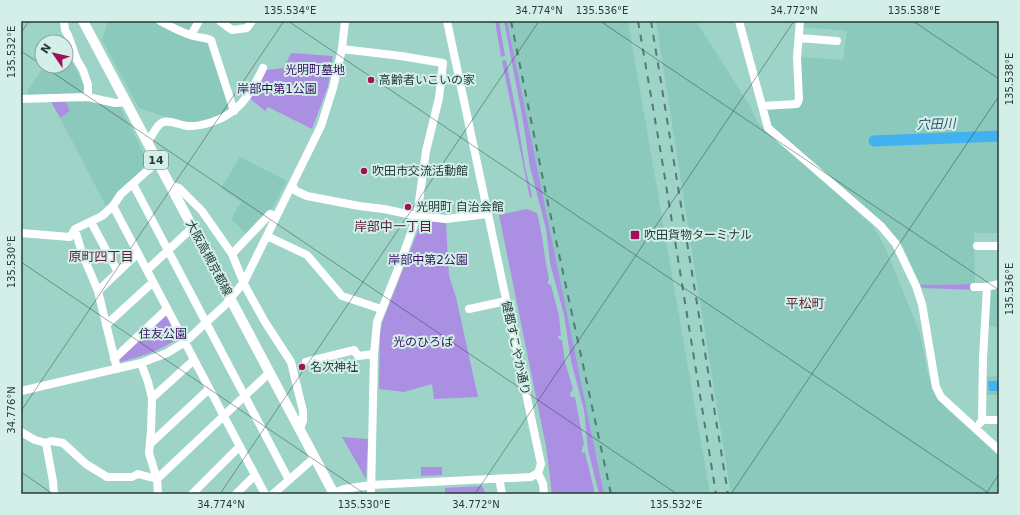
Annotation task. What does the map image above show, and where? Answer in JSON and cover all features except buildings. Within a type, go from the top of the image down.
[{"type":"main road","name":"大阪高槻京都線","points":[[83,21],[334,494]]},
{"type":"street","points":[[64,21],[65,30],[88,85],[88,97]]},
{"type":"street","points":[[160,21],[176,30],[191,35],[206,37],[211,40],[234,111]]},
{"type":"street","points":[[191,35],[199,21]]},
{"type":"street","points":[[220,21],[232,30],[247,28],[252,21]]},
{"type":"street","points":[[21,391],[141,363],[167,353],[185,342],[225,306],[244,282],[321,126],[333,88],[342,49],[345,21]]},
{"type":"street","name":"健都すこやか通り","points":[[448,21],[541,464],[538,473],[543,484],[544,494]]},
{"type":"street","points":[[739,21],[768,128],[881,226],[896,244],[916,286],[922,304],[936,387],[941,397],[999,450]]},
{"type":"street","points":[[762,106],[797,104],[799,99],[798,57],[800,21]]},
{"type":"street","points":[[799,38],[833,42]]},
{"type":"street","points":[[342,49],[443,63],[439,98],[426,151],[417,216],[377,322],[374,354],[370,494]]},
{"type":"street","points":[[147,142],[160,124],[168,121],[185,126],[205,125],[234,111],[253,88],[263,68]]},
{"type":"street","points":[[21,99],[88,97],[115,104],[126,102]]},
{"type":"street","points":[[21,233],[70,237],[75,230],[102,216],[113,206],[121,194],[157,162]]},
{"type":"street","points":[[133,184],[289,480]]},
{"type":"street","points":[[170,185],[179,188],[202,211],[232,254],[244,282],[265,322],[291,362],[303,411],[303,421],[300,428]]},
{"type":"street","points":[[292,185],[296,191],[307,196],[417,216],[446,219],[488,214]]},
{"type":"street","points":[[113,206],[265,494]]},
{"type":"street","points":[[232,254],[270,214],[276,216]]},
{"type":"street","points":[[91,222],[118,272]]},
{"type":"street","points":[[147,270],[192,227]]},
{"type":"street","points":[[75,230],[82,253],[98,291],[117,369]]},
{"type":"street","points":[[267,236],[307,254],[342,296],[381,309]]},
{"type":"street","points":[[977,246],[999,246]]},
{"type":"street","points":[[98,291],[138,253]]},
{"type":"street","points":[[106,325],[153,282]]},
{"type":"street","points":[[974,287],[987,287],[999,284]]},
{"type":"street","points":[[976,429],[982,420],[983,358],[987,287]]},
{"type":"street","points":[[469,309],[477,304],[506,301]]},
{"type":"street","points":[[114,359],[167,309]]},
{"type":"street","points":[[306,362],[354,350],[358,356],[374,354]]},
{"type":"street","points":[[152,398],[194,360]]},
{"type":"street","points":[[141,363],[152,398],[149,453],[157,479],[158,494]]},
{"type":"street","points":[[157,479],[269,373]]},
{"type":"street","points":[[150,444],[209,388]]},
{"type":"street","points":[[982,420],[999,420]]},
{"type":"street","points":[[21,432],[35,440],[46,443],[51,441],[63,443],[86,464],[107,477],[132,477],[138,474],[157,479]]},
{"type":"street","points":[[46,443],[54,481],[54,494]]},
{"type":"street","points":[[192,494],[240,446]]},
{"type":"street","points":[[274,494],[314,458]]},
{"type":"street","points":[[334,494],[344,489],[371,485],[531,477],[538,473]]},
{"type":"street","points":[[236,494],[255,475]]},
{"type":"street","points":[[500,479],[502,494]]},
{"type":"shaded area","points":[[108,21],[155,21],[210,42],[232,108],[204,123],[186,124],[139,108],[102,40]]},
{"type":"shaded area","points":[[164,21],[197,21],[188,33]]},
{"type":"shaded area","points":[[507,21],[628,21],[710,494],[604,494]]},
{"type":"shaded area","points":[[656,21],[696,21],[750,106],[757,122],[873,226],[885,247],[920,333],[928,374],[934,391],[948,410],[999,456],[999,494],[731,494]]},
{"type":"shaded area","points":[[802,21],[999,21],[999,134],[873,139],[874,142],[999,138],[999,233],[974,233],[975,284],[920,285],[901,242],[768,128],[762,106],[797,104],[797,57],[843,60],[847,31],[802,27]]},
{"type":"shaded area","points":[[74,65],[85,88],[80,93],[28,95],[28,90],[39,74],[74,74]]},
{"type":"shaded area","points":[[84,99],[120,107],[149,163],[131,182],[120,190],[106,206],[60,118],[70,111],[65,100]]},
{"type":"shaded area","points":[[240,157],[287,181],[271,210],[270,209],[247,235],[231,219],[241,202],[221,188]]},
{"type":"shaded area","points":[[999,286],[999,327],[987,326],[990,288]]},
{"type":"shaded area","points":[[999,376],[999,395],[984,395],[984,377]]},
{"type":"green space","points":[[495,21],[499,21],[505,56],[501,57]]},
{"type":"green space","points":[[504,21],[507,21],[604,494],[599,494],[588,450],[584,410],[571,361],[564,315],[550,263],[546,229],[530,167]]},
{"type":"green space","name":"岸部中第1公園","points":[[291,53],[333,56],[328,86],[312,129],[268,107],[265,111],[249,98],[266,70],[284,68]]},
{"type":"green space","points":[[506,60],[525,167],[532,196],[530,198],[502,61]]},
{"type":"green space","points":[[50,100],[65,100],[70,111],[60,118]]},
{"type":"green space","points":[[527,209],[537,213],[539,221],[549,279],[548,284],[551,285],[559,316],[561,336],[558,336],[559,339],[562,340],[565,362],[573,389],[570,393],[571,397],[575,397],[584,444],[582,453],[585,452],[595,494],[552,494],[546,446],[499,215]]},
{"type":"green space","name":"光のひろば","points":[[424,220],[446,223],[449,276],[456,297],[478,397],[434,399],[432,384],[404,392],[379,389],[380,334],[382,323],[421,223]]},
{"type":"green space","points":[[975,284],[974,290],[922,288],[920,285]]},
{"type":"green space","name":"住友公園","points":[[165,314],[167,315],[179,338],[151,353],[120,362],[119,358]]},
{"type":"green space","points":[[342,437],[368,439],[366,479]]},
{"type":"green space","points":[[421,467],[442,467],[442,475],[421,476]]},
{"type":"green space","points":[[482,486],[486,494],[445,494],[445,488]]},
{"type":"water","points":[[988,381],[999,381],[999,391],[989,391]]},
{"type":"waterway","name":"穴田川","points":[[874,141],[999,136]]},
{"type":"railway","points":[[511,21],[546,194],[611,494]]},
{"type":"railway","points":[[638,21],[716,494]]},
{"type":"railway","points":[[651,21],[728,494]]},
{"type":"place","name":"高齢者いこいの家","points":[[371,80]]},
{"type":"place","name":"吹田市交流活動館","points":[[364,171]]},
{"type":"place","name":"光明町 自治会館","points":[[408,207]]},
{"type":"place","name":"吹田貨物ターミナル","points":[[635,235]]},
{"type":"place","name":"名次神社","points":[[302,367]]},
{"type":"district","name":"岸部中一丁目","points":[[393,226]]},
{"type":"district","name":"原町四丁目","points":[[101,256]]},
{"type":"district","name":"平松町","points":[[805,303]]},
{"type":"park label","name":"光明町墓地","points":[[315,70]]},
{"type":"park label","name":"岸部中第2公園","points":[[428,260]]}]
